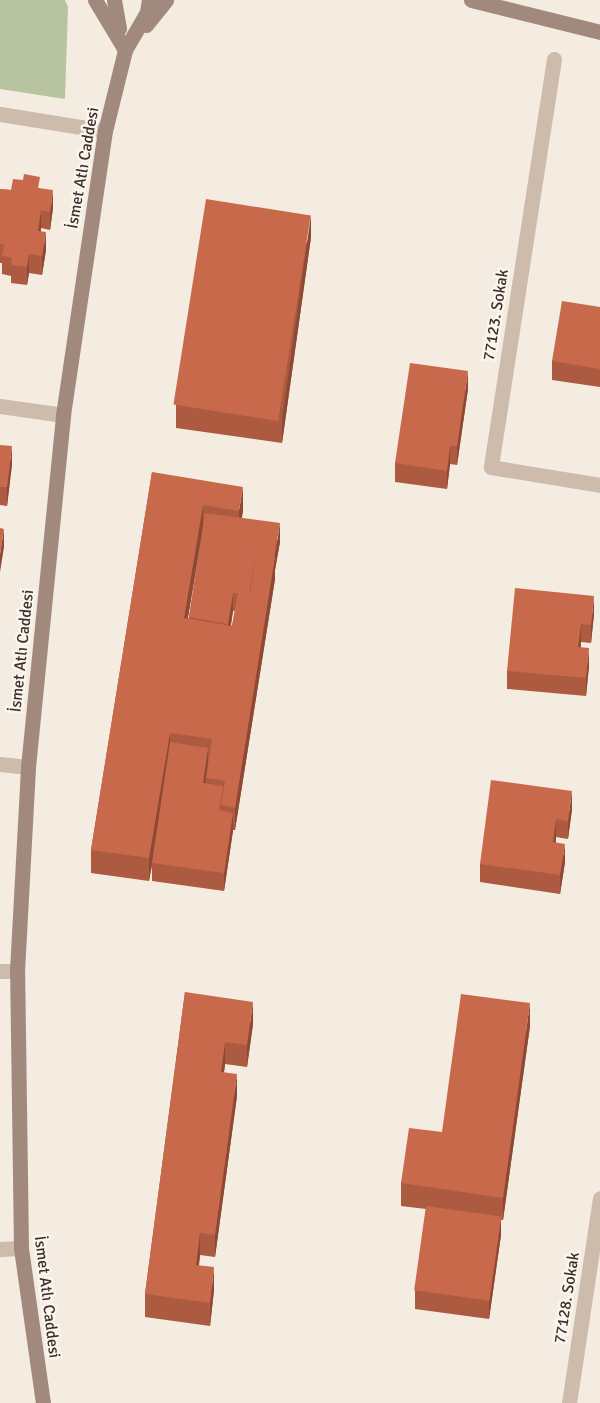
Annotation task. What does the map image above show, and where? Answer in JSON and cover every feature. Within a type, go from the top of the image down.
[{"type":"main road","points":[[95,0],[125,50]]},
{"type":"main road","points":[[114,0],[113,10],[125,50]]},
{"type":"main road","points":[[125,50],[147,12],[149,0]]},
{"type":"main road","points":[[125,50],[166,0]]},
{"type":"main road","points":[[471,0],[600,32]]},
{"type":"main road","name":"İsmet Atlı Caddesi","points":[[43,1403],[21,1248],[17,971],[28,767],[63,415],[105,131],[125,50]]},
{"type":"street","name":"77123. Sokak","points":[[554,58],[491,467],[600,485]]},
{"type":"street","points":[[0,114],[105,131]]},
{"type":"street","points":[[0,406],[63,415]]},
{"type":"street","points":[[0,764],[28,767]]},
{"type":"street","points":[[0,971],[17,971]]},
{"type":"street","name":"77128. Sokak","points":[[569,1403],[600,1198]]},
{"type":"street","points":[[0,1249],[21,1248]]},
{"type":"green space","points":[[0,0],[65,0],[68,7],[65,99],[0,89]]},
{"type":"building","points":[[24,174],[40,177],[38,188],[53,190],[50,212],[41,210],[38,231],[46,232],[42,256],[29,254],[27,267],[11,265],[12,258],[2,256],[4,245],[0,244],[0,189],[11,190],[13,179],[23,180]]},
{"type":"building","points":[[206,199],[311,216],[278,421],[173,404]]},
{"type":"building","points":[[562,301],[600,307],[600,369],[552,361]]},
{"type":"building","points":[[410,363],[468,371],[457,446],[450,446],[447,471],[395,463]]},
{"type":"building","points":[[0,445],[12,446],[7,487],[0,487]]},
{"type":"building","points":[[152,472],[243,487],[239,511],[203,505],[184,618],[232,626],[238,591],[250,593],[256,554],[275,557],[235,808],[221,805],[225,781],[206,778],[212,739],[170,733],[149,858],[91,850]]},
{"type":"building","points":[[205,513],[280,523],[274,557],[256,554],[249,593],[238,591],[233,593],[228,624],[189,617]]},
{"type":"building","points":[[0,528],[4,529],[0,554]]},
{"type":"building","points":[[515,588],[594,596],[591,625],[581,624],[578,647],[589,648],[586,678],[507,671]]},
{"type":"building","points":[[170,742],[208,748],[203,783],[223,786],[219,810],[233,813],[224,873],[152,863]]},
{"type":"building","points":[[491,780],[572,791],[568,821],[556,819],[553,842],[565,844],[560,875],[480,864]]},
{"type":"building","points":[[185,992],[253,1002],[247,1045],[225,1042],[221,1072],[237,1074],[215,1235],[200,1233],[196,1265],[214,1267],[210,1303],[145,1294]]},
{"type":"building","points":[[461,994],[530,1003],[503,1198],[401,1183],[409,1128],[442,1132]]},
{"type":"building","points":[[426,1206],[501,1217],[489,1301],[414,1290]]}]
